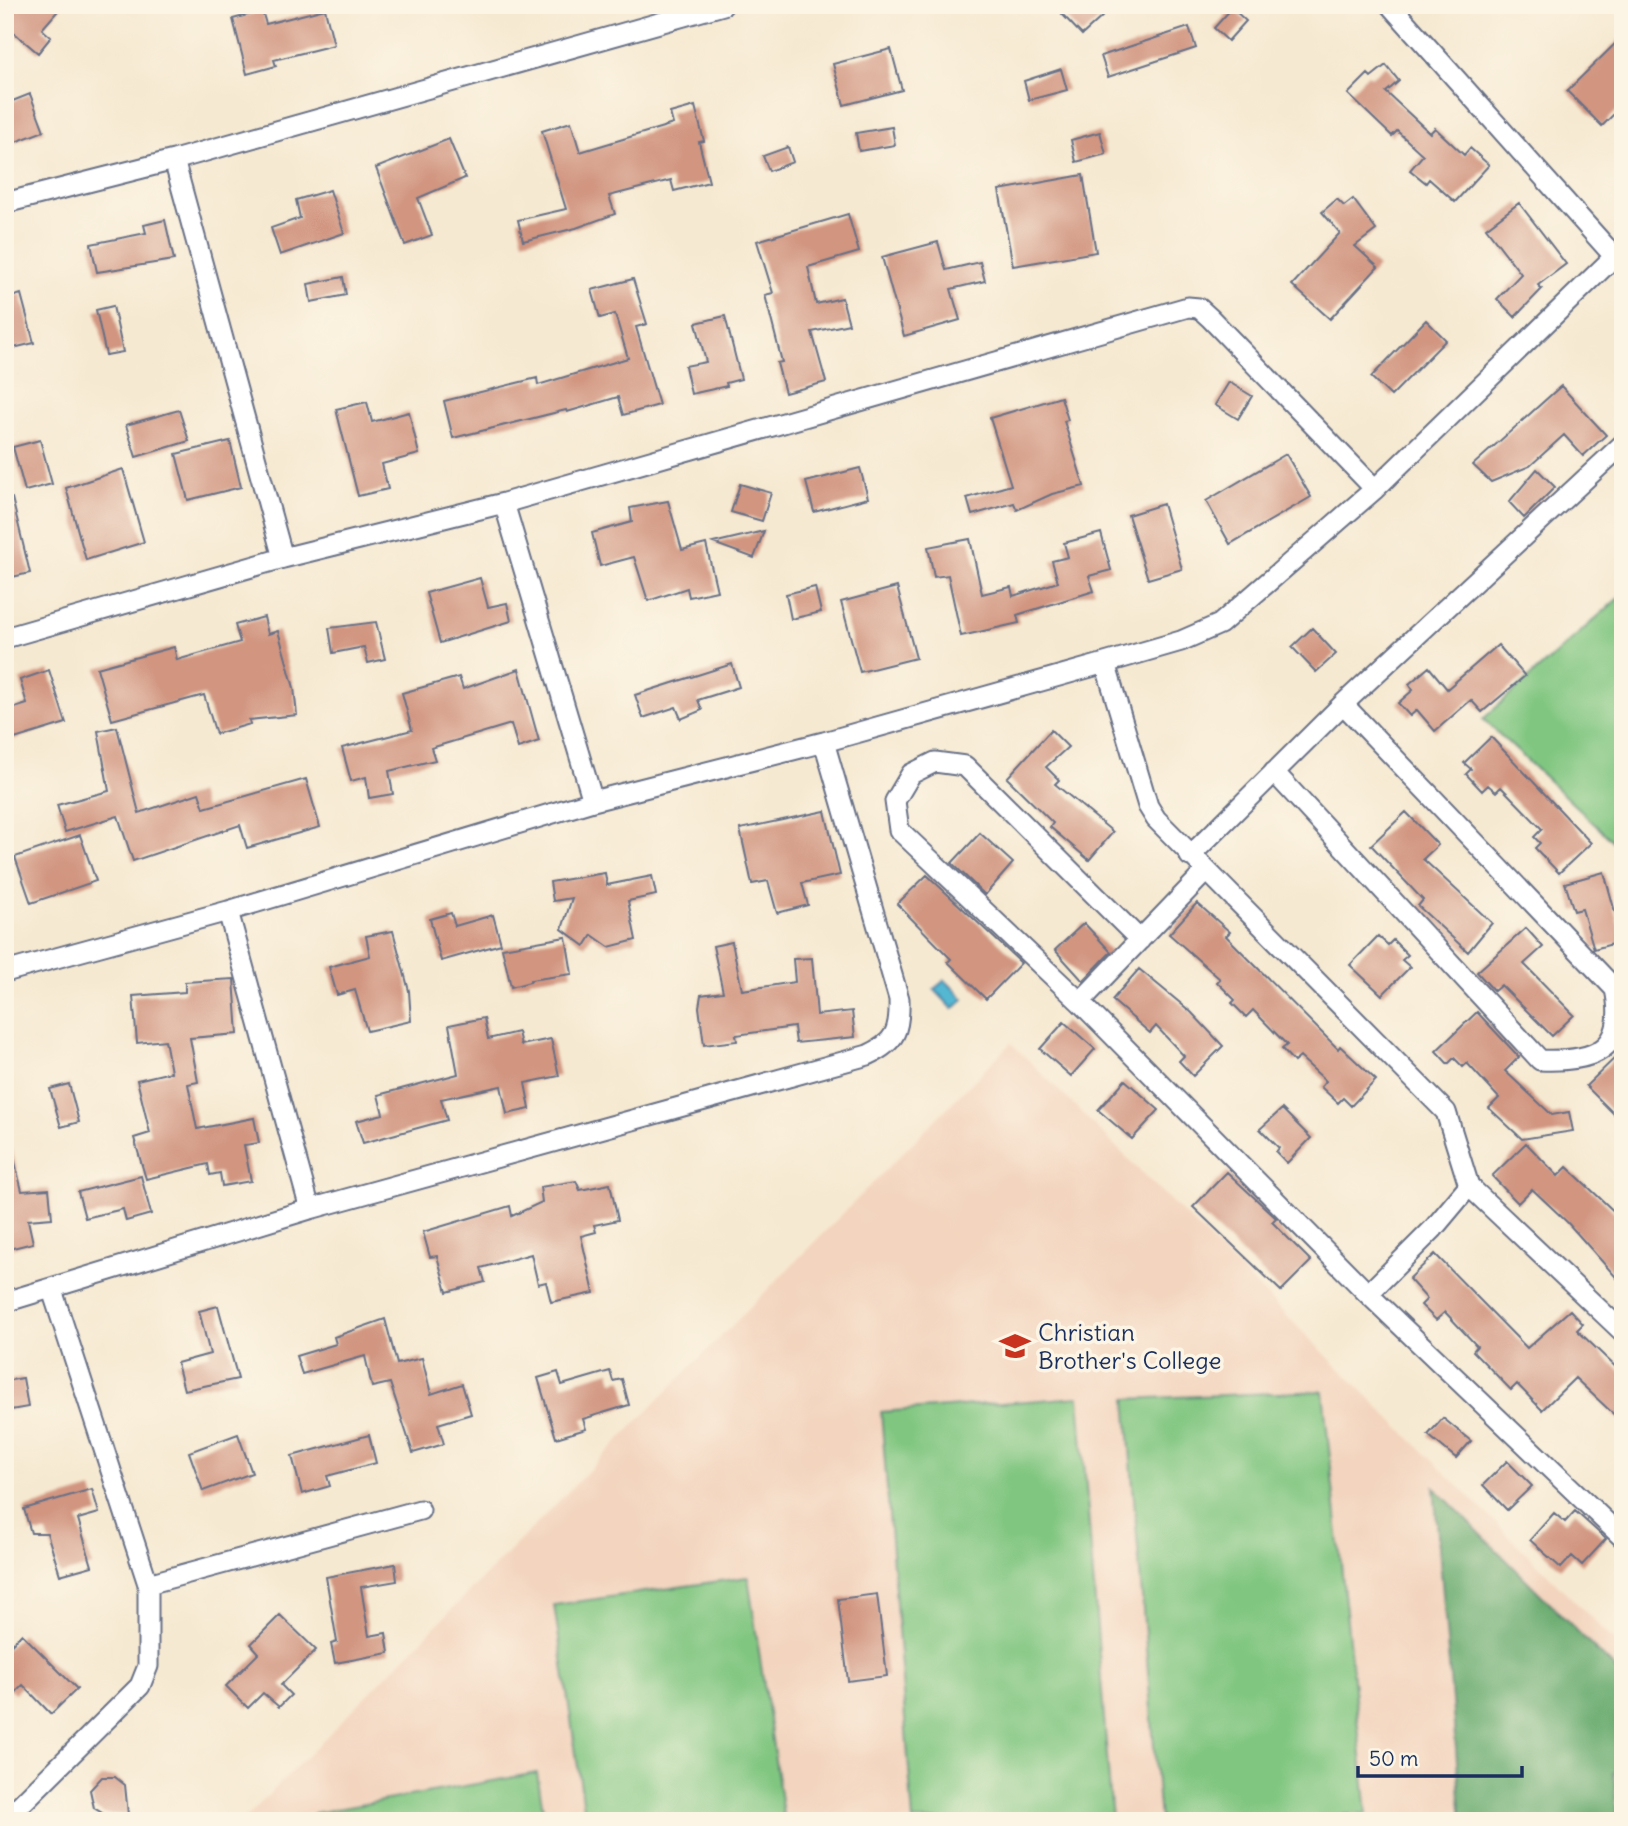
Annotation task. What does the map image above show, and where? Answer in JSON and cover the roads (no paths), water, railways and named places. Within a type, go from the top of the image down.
[{"type":"street","points":[[5,972],[228,911],[593,801],[824,742],[1105,663],[1181,641],[1220,624],[1375,489],[1618,261],[1390,5]]},
{"type":"street","points":[[5,203],[174,160],[716,6]]},
{"type":"street","points":[[174,160],[283,558]]},
{"type":"street","points":[[5,638],[283,558],[504,503],[1188,307],[1199,309],[1210,317],[1375,489]]},
{"type":"street","points":[[1190,856],[1343,704],[1623,444]]},
{"type":"street","points":[[504,503],[593,801]]},
{"type":"street","points":[[1105,663],[1148,806],[1205,872],[1446,1112],[1469,1186],[1623,1332]]},
{"type":"street","points":[[1274,772],[1540,1060],[1576,1061],[1599,1052],[1617,1034],[1620,1011],[1615,989],[1343,704]]},
{"type":"street","points":[[5,1303],[310,1209],[884,1047],[895,1034],[899,999],[824,742]]},
{"type":"street","points":[[1140,940],[965,766],[935,762],[911,774],[895,801],[899,830],[1080,1002],[1368,1294],[1623,1538]]},
{"type":"street","points":[[1080,1002],[1205,872]]},
{"type":"street","points":[[228,911],[310,1209]]},
{"type":"street","points":[[1368,1294],[1433,1229],[1469,1186]]},
{"type":"street","points":[[9,1808],[140,1686],[148,1666],[148,1584],[52,1290]]},
{"type":"street","points":[[148,1584],[419,1510]]},
{"type":"water","points":[[945,980],[964,999],[953,1009],[934,989]]},
{"type":"place","name":"Christian Brother's College","points":[[1015,1346]]}]
